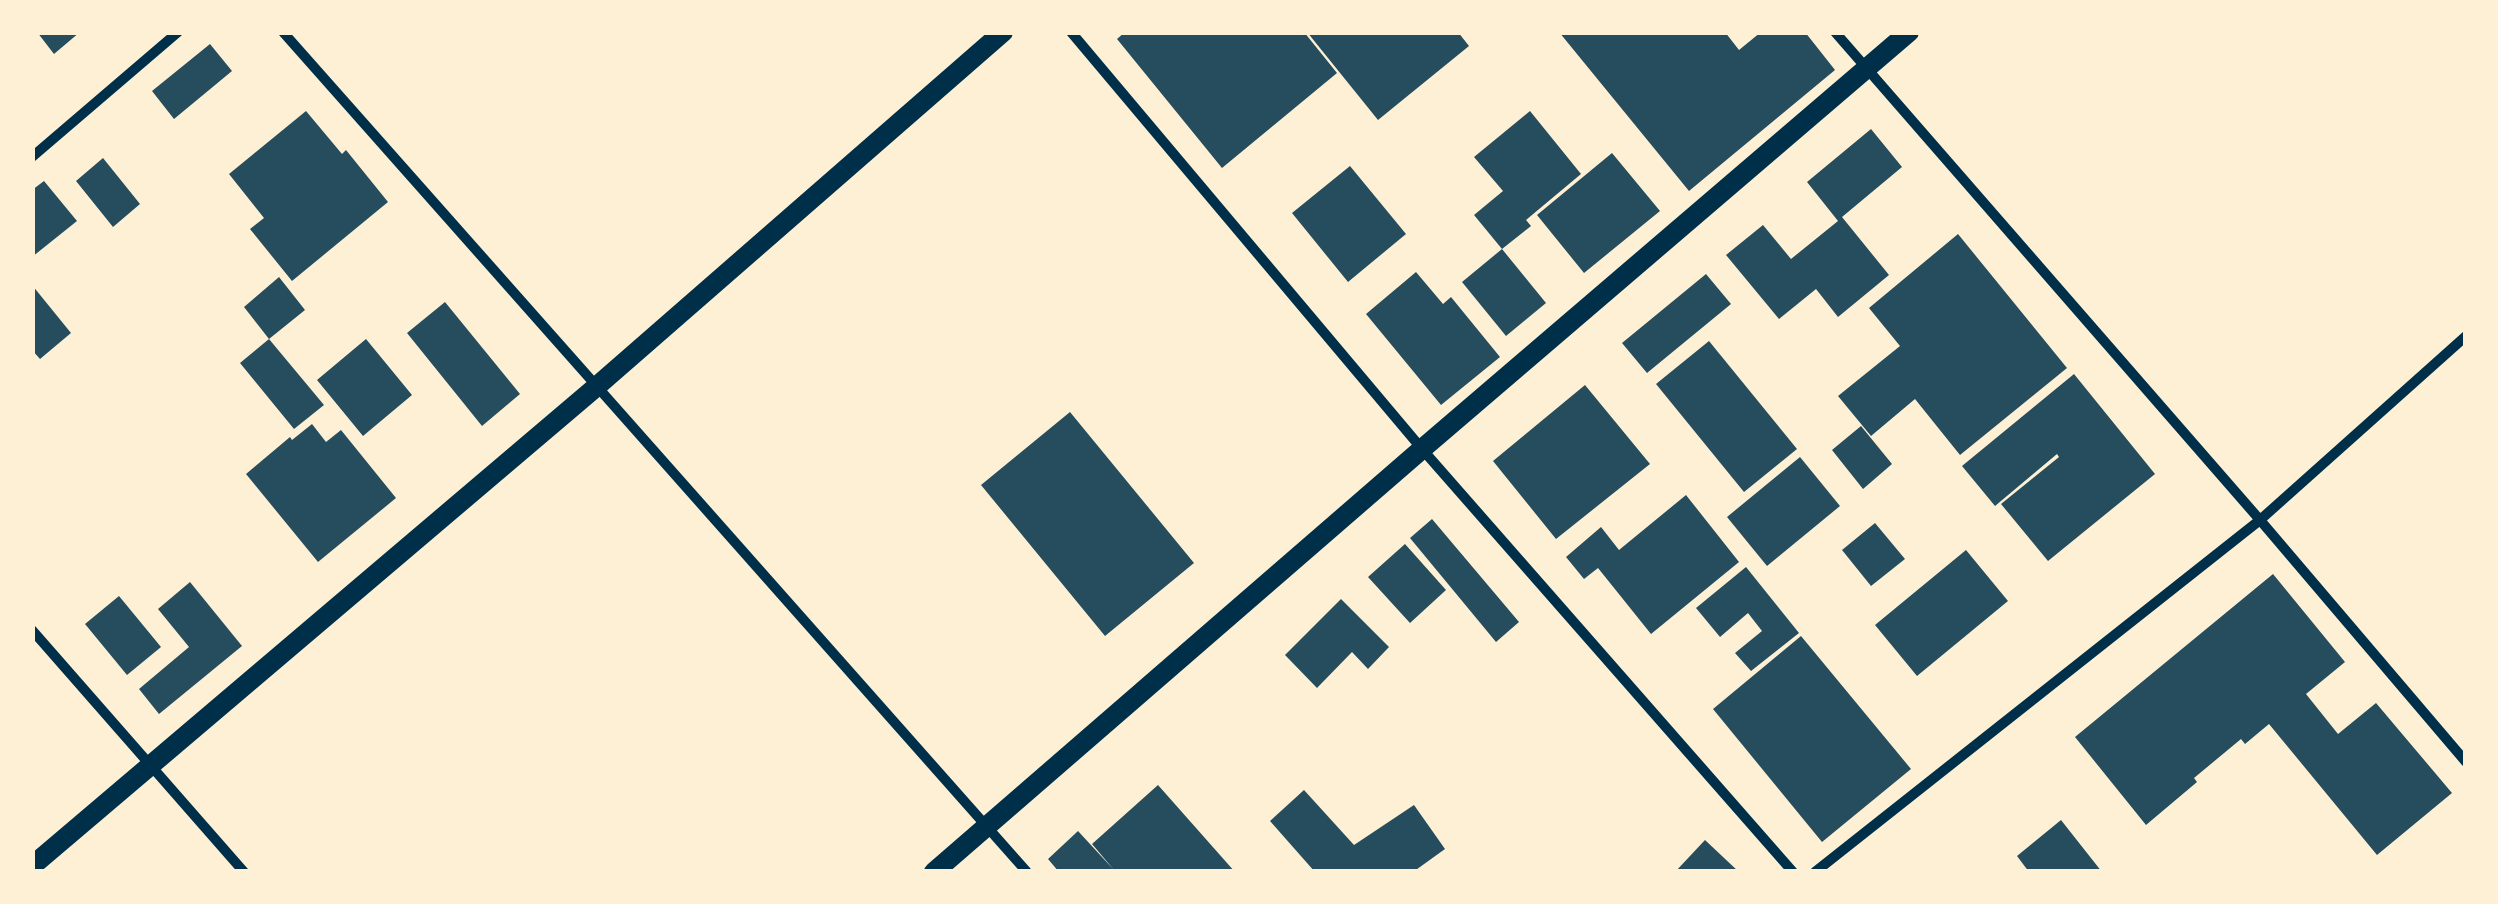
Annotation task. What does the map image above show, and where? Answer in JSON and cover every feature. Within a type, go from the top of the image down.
[{"type":"main road","points":[[32,866],[596,387],[1003,32]]},
{"type":"main road","points":[[934,872],[1909,32]]},
{"type":"street","points":[[32,158],[178,32]]},
{"type":"street","points":[[283,32],[1027,872]]},
{"type":"street","points":[[1070,32],[1422,448],[1793,872]]},
{"type":"street","points":[[1835,32],[2466,762]]},
{"type":"street","points":[[1816,872],[2260,520],[2466,336]]},
{"type":"street","points":[[32,630],[244,872]]},
{"type":"building","points":[[37,32],[80,32],[54,54]]},
{"type":"building","points":[[1125,32],[1304,32],[1337,73],[1222,168],[1117,39]]},
{"type":"building","points":[[1307,32],[1458,32],[1469,46],[1378,120]]},
{"type":"building","points":[[1559,32],[1725,32],[1739,50],[1761,32],[1805,32],[1835,70],[1689,191]]},
{"type":"building","points":[[210,44],[232,71],[174,119],[152,91]]},
{"type":"building","points":[[306,111],[342,154],[346,150],[388,202],[292,281],[250,229],[264,218],[229,174]]},
{"type":"building","points":[[1530,111],[1581,174],[1526,220],[1531,226],[1502,249],[1474,215],[1503,191],[1474,157]]},
{"type":"building","points":[[1871,129],[1902,167],[1842,217],[1889,275],[1838,317],[1816,289],[1779,319],[1726,255],[1763,225],[1791,259],[1838,221],[1807,182]]},
{"type":"building","points":[[1612,153],[1660,211],[1584,273],[1537,215]]},
{"type":"building","points":[[103,158],[140,204],[113,227],[76,181]]},
{"type":"building","points":[[1350,166],[1406,234],[1348,282],[1292,213]]},
{"type":"building","points":[[44,181],[77,221],[32,257],[32,190]]},
{"type":"building","points":[[1958,234],[2067,368],[1960,455],[1915,399],[1871,436],[1838,396],[1900,346],[1869,308]]},
{"type":"building","points":[[1502,249],[1546,303],[1506,336],[1462,282]]},
{"type":"building","points":[[1416,272],[1443,304],[1451,297],[1500,357],[1441,405],[1366,314]]},
{"type":"building","points":[[1706,274],[1731,304],[1647,373],[1622,343]]},
{"type":"building","points":[[279,277],[305,310],[269,339],[244,307]]},
{"type":"building","points":[[32,285],[71,333],[40,359],[32,350]]},
{"type":"building","points":[[445,302],[520,394],[482,426],[407,333]]},
{"type":"building","points":[[269,339],[324,405],[294,429],[240,363]]},
{"type":"building","points":[[366,339],[412,395],[363,436],[317,380]]},
{"type":"building","points":[[1709,341],[1797,449],[1744,492],[1656,384]]},
{"type":"building","points":[[2074,374],[2155,474],[2048,561],[2001,504],[2059,457],[2057,454],[1995,506],[1962,466]]},
{"type":"building","points":[[1585,385],[1650,464],[1556,539],[1493,461]]},
{"type":"building","points":[[1070,412],[1194,563],[1105,636],[981,485]]},
{"type":"building","points":[[312,424],[326,442],[341,430],[396,498],[318,562],[246,474]]},
{"type":"building","points":[[1861,426],[1892,464],[1863,489],[1832,450]]},
{"type":"building","points":[[1800,457],[1840,506],[1767,566],[1727,517]]},
{"type":"building","points":[[1686,495],[1739,562],[1651,634],[1598,568],[1584,579],[1566,557],[1601,527],[1619,550]]},
{"type":"building","points":[[1432,519],[1519,622],[1496,642],[1410,538]]},
{"type":"building","points":[[1875,523],[1905,559],[1871,586],[1842,550]]},
{"type":"building","points":[[1405,544],[1446,590],[1410,623],[1368,577]]},
{"type":"building","points":[[1966,550],[2008,601],[1917,676],[1875,625]]},
{"type":"building","points":[[1746,567],[1799,633],[1751,671],[1735,653],[1762,631],[1748,613],[1720,637],[1696,608]]},
{"type":"building","points":[[2273,574],[2345,662],[2306,694],[2338,734],[2376,703],[2452,793],[2377,855],[2269,724],[2245,744],[2241,739],[2146,825],[2075,737]]},
{"type":"building","points":[[190,582],[242,646],[159,714],[139,689],[189,647],[158,609]]},
{"type":"building","points":[[119,596],[161,647],[127,675],[85,624]]},
{"type":"building","points":[[1341,599],[1389,647],[1368,669],[1352,652],[1317,688],[1285,655]]},
{"type":"building","points":[[1801,636],[1911,769],[1822,842],[1713,709]]},
{"type":"building","points":[[1158,785],[1235,872],[1059,872],[1048,859],[1078,831],[1114,870],[1092,844]]},
{"type":"building","points":[[1304,790],[1354,845],[1414,805],[1445,849],[1413,872],[1315,872],[1270,821]]},
{"type":"building","points":[[2061,820],[2102,872],[2029,872],[2017,856]]},
{"type":"building","points":[[1705,840],[1739,872],[1675,872]]}]
